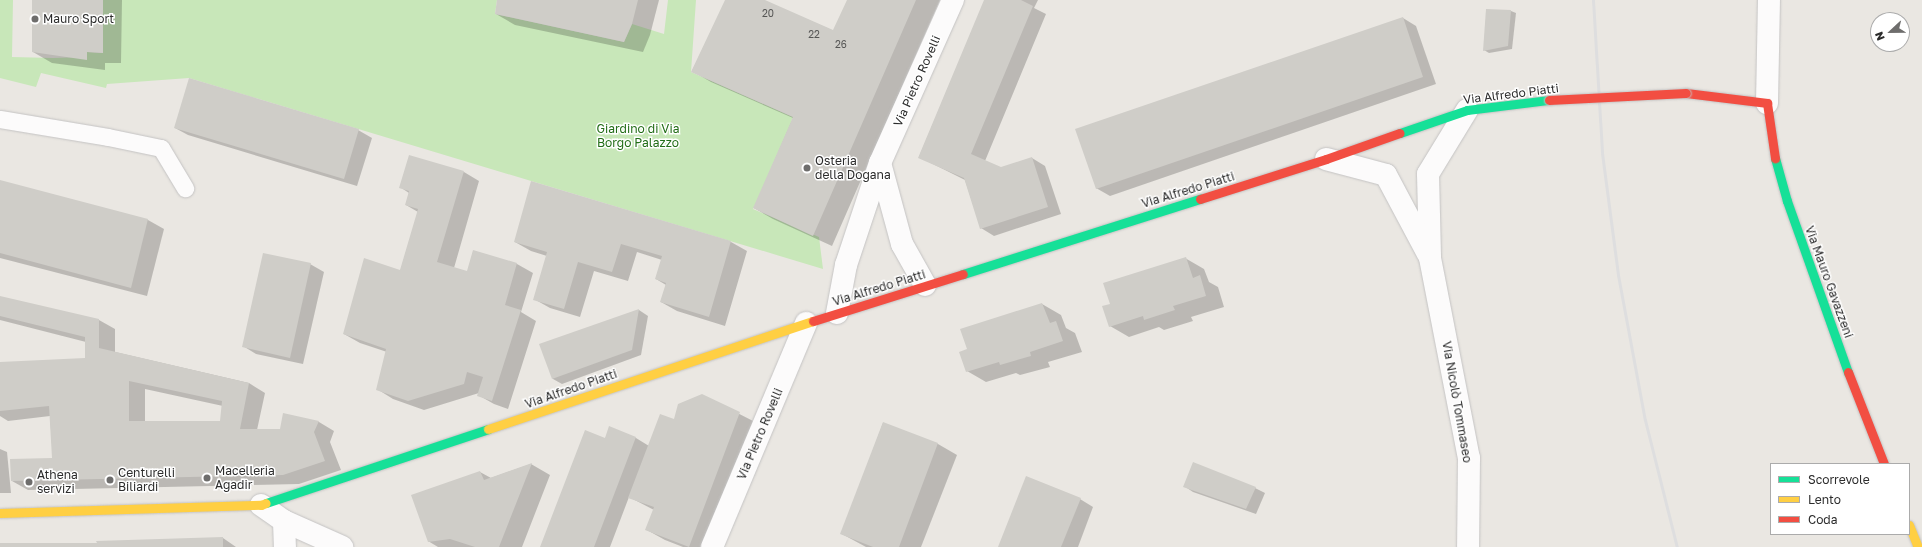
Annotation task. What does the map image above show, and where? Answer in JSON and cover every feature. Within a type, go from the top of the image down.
[{"type":"street","name":"Via Pietro Rovelli","points":[[837,313],[846,265],[880,163],[953,0]]},
{"type":"street","points":[[1767,103],[1769,0]]},
{"type":"street","name":"Via Alfredo Piatti","points":[[0,513],[261,505],[806,323],[1326,159],[1467,110],[1549,100],[1686,92],[1767,103]]},
{"type":"street","name":"Via Mauro Gavazzeni","points":[[1767,103],[1773,152],[1787,201],[1861,409],[1884,463]]},
{"type":"street","name":"Via Nicolò Tommaseo","points":[[1467,110],[1428,174],[1430,258],[1468,458],[1468,547]]},
{"type":"street","name":"Via Nicolò Tommaseo","points":[[1326,159],[1386,175],[1430,258]]},
{"type":"street","points":[[880,163],[902,244],[926,286]]},
{"type":"street","name":"Via Pietro Rovelli","points":[[714,546],[806,323]]},
{"type":"street","points":[[261,505],[284,521],[321,539],[342,547]]},
{"type":"street","points":[[284,521],[285,547]]},
{"type":"street","points":[[1910,527],[1918,547]]},
{"type":"lane","points":[[0,120],[108,137],[161,148],[185,188]]},
{"type":"green space","name":"Giardino di Via Borgo Palazzo","points":[[0,0],[13,0],[12,57],[53,58],[86,57],[87,52],[103,53],[103,0],[497,0],[495,14],[624,42],[632,24],[664,34],[668,0],[696,0],[691,72],[793,117],[791,122],[794,123],[753,209],[819,237],[823,269],[189,78],[107,84],[106,88],[41,73],[36,87],[0,78]]},
{"type":"building","points":[[32,0],[103,0],[103,53],[87,52],[87,60],[32,52]]},
{"type":"building","points":[[497,0],[638,0],[632,24],[624,42],[495,14]]},
{"type":"building","points":[[725,0],[765,0],[833,30],[847,0],[916,0],[813,236],[753,208],[793,117],[691,72]]},
{"type":"building","points":[[984,0],[1021,0],[1033,6],[971,154],[1001,167],[1032,157],[1048,207],[980,229],[964,178],[918,158]]},
{"type":"building","points":[[1486,9],[1511,10],[1508,46],[1483,51]]},
{"type":"building","points":[[1403,17],[1423,77],[1096,189],[1075,129]]},
{"type":"building","points":[[189,78],[359,129],[344,179],[174,128]]},
{"type":"building","points":[[409,155],[464,171],[437,262],[467,271],[473,250],[517,263],[505,305],[521,310],[492,401],[477,396],[483,377],[467,372],[464,384],[408,401],[376,390],[386,349],[343,334],[364,258],[400,270],[418,209],[405,205],[409,191],[399,188]]},
{"type":"building","points":[[0,180],[148,219],[131,288],[0,253]]},
{"type":"building","points":[[531,181],[731,241],[709,317],[660,302],[666,283],[655,279],[662,256],[621,244],[612,272],[578,262],[564,309],[533,300],[547,252],[514,242]]},
{"type":"building","points":[[263,253],[311,263],[290,358],[242,347]]},
{"type":"building","points":[[1186,257],[1193,278],[1200,275],[1206,296],[1173,306],[1175,310],[1144,320],[1143,316],[1109,327],[1102,306],[1110,304],[1103,283]]},
{"type":"building","points":[[0,296],[99,319],[99,348],[249,383],[240,429],[280,429],[283,413],[319,421],[314,432],[325,461],[283,475],[11,481],[10,459],[52,458],[49,406],[0,411],[0,362],[85,358],[85,337],[0,316]],"holes":[[[129,381],[222,401],[220,421],[129,421]]]},
{"type":"building","points":[[1042,303],[1050,323],[1056,321],[1063,341],[1030,352],[1031,356],[1000,365],[999,362],[966,372],[959,352],[967,349],[960,329]]},
{"type":"building","points":[[639,309],[632,350],[552,379],[539,344]]},
{"type":"building","points":[[702,394],[740,412],[689,547],[645,530],[654,507],[628,498],[660,414],[674,419],[678,404]]},
{"type":"building","points":[[883,422],[938,443],[899,547],[873,547],[840,534]]},
{"type":"building","points":[[609,426],[636,437],[594,547],[540,547],[585,430],[605,438]]},
{"type":"building","points":[[1193,462],[1256,487],[1246,509],[1183,487]]},
{"type":"building","points":[[532,463],[499,547],[475,547],[450,539],[428,542],[411,495],[480,471],[484,480]]},
{"type":"building","points":[[1026,476],[1081,498],[1061,547],[998,547]]},
{"type":"building","points":[[223,537],[223,547],[0,547],[0,543],[97,543],[96,541]]},
{"type":"railway","points":[[1593,0],[1602,153],[1618,275],[1645,420],[1677,547]]},
{"type":"traffic: fast","points":[[1400,133],[1467,110],[1549,100]]},
{"type":"traffic: fast","points":[[1775,158],[1787,201],[1848,372]]},
{"type":"traffic: fast","points":[[963,274],[1200,199]]},
{"type":"traffic: fast","points":[[266,503],[488,429]]},
{"type":"traffic: slow","points":[[488,429],[813,321]]},
{"type":"traffic: slow","points":[[0,513],[261,505],[266,503]]},
{"type":"traffic: slow","points":[[1910,527],[1918,547]]},
{"type":"traffic: jam","points":[[1686,93],[1767,103],[1775,158]]},
{"type":"traffic: jam","points":[[1549,100],[1686,93]]},
{"type":"traffic: jam","points":[[1200,199],[1326,159],[1400,133]]},
{"type":"traffic: jam","points":[[813,321],[963,274]]},
{"type":"traffic: jam","points":[[1848,372],[1884,463]]},
{"type":"place","name":"Mauro Sport","points":[[35,19]]},
{"type":"place","name":"Osteria della Dogana","points":[[807,168]]},
{"type":"place","name":"Macelleria Agadir","points":[[207,478]]},
{"type":"place","name":"Centurelli Biliardi","points":[[110,480]]},
{"type":"place","name":"Athena servizi","points":[[29,482]]}]
